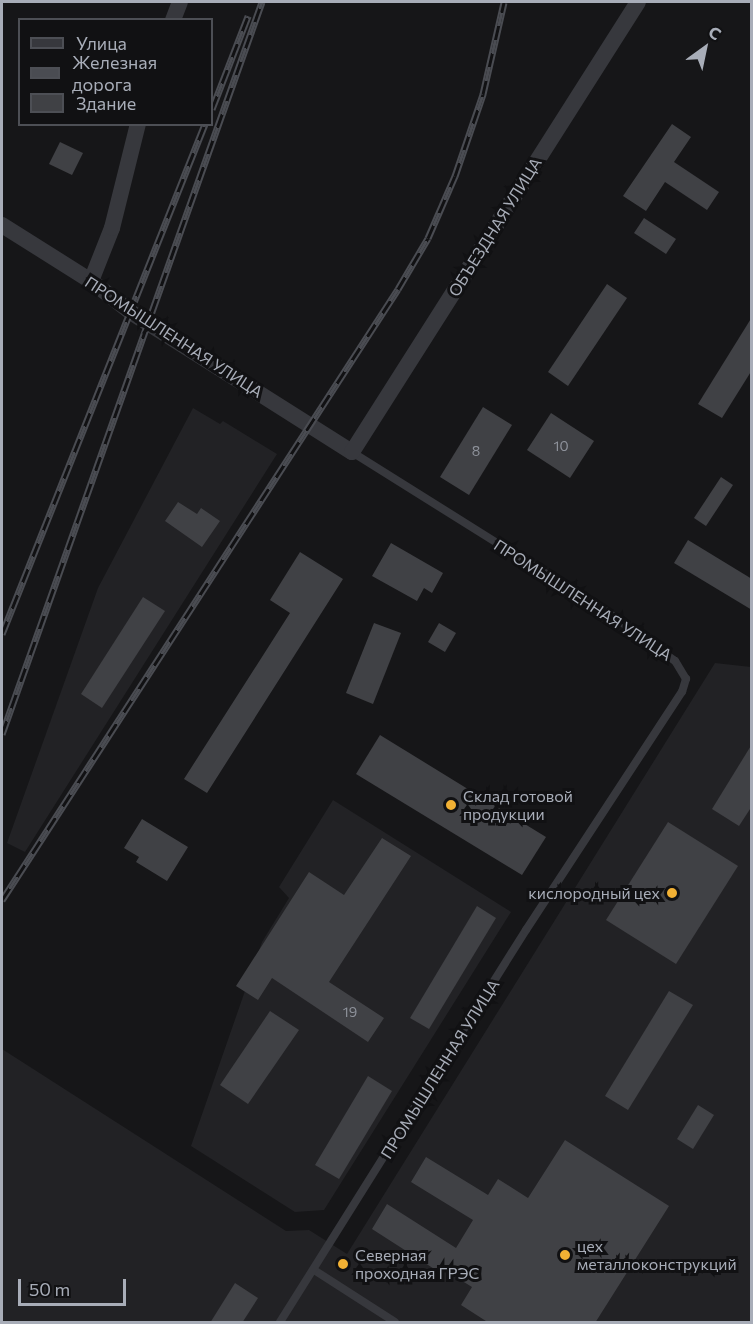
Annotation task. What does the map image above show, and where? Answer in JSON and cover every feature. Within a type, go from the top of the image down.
[{"type":"street","points":[[174,18],[180,2]]},
{"type":"street","name":"ОБЪЕЗДНАЯ УЛИЦА","points":[[352,452],[638,2]]},
{"type":"street","points":[[91,281],[112,228],[138,126]]},
{"type":"street","name":"ПРОМЫШЛЕННАЯ УЛИЦА","points":[[2,225],[91,281],[132,313],[352,452]]},
{"type":"lane","name":"ПРОМЫШЛЕННАЯ УЛИЦА","points":[[314,1270],[526,930],[682,692],[686,679],[675,661],[616,618],[352,452]]},
{"type":"lane","points":[[280,1323],[314,1270],[395,1323]]},
{"type":"shaded area","points":[[193,408],[220,424],[223,421],[277,454],[25,852],[7,843],[98,588]]},
{"type":"shaded area","points":[[715,663],[751,667],[751,1322],[2,1322],[2,1049],[286,1231],[309,1230],[347,1254]]},
{"type":"shaded area","points":[[333,800],[511,912],[324,1210],[295,1212],[191,1146],[262,942],[289,898],[279,887]]},
{"type":"building","points":[[672,124],[691,137],[674,162],[719,192],[707,210],[665,182],[646,211],[623,196]]},
{"type":"building","points":[[60,142],[83,153],[72,175],[49,164]]},
{"type":"building","points":[[644,218],[676,239],[666,254],[634,233]]},
{"type":"building","points":[[607,284],[627,298],[568,386],[548,372]]},
{"type":"building","points":[[752,317],[752,370],[722,418],[698,404]]},
{"type":"building","points":[[483,407],[512,425],[469,495],[440,477]]},
{"type":"building","points":[[551,413],[594,441],[570,478],[527,450]]},
{"type":"building","points":[[721,477],[733,485],[706,526],[694,518]]},
{"type":"building","points":[[178,502],[197,514],[201,508],[220,521],[202,547],[165,521]]},
{"type":"building","points":[[688,540],[752,579],[752,610],[674,563]]},
{"type":"building","points":[[391,543],[443,573],[432,593],[424,588],[417,601],[372,576]]},
{"type":"building","points":[[300,552],[343,579],[207,793],[184,779],[290,613],[270,600]]},
{"type":"building","points":[[143,597],[165,611],[102,708],[81,694]]},
{"type":"building","points":[[374,623],[401,633],[373,704],[346,693]]},
{"type":"building","points":[[439,623],[456,633],[445,652],[428,642]]},
{"type":"building","name":"Склад готовой продукции","points":[[380,735],[546,837],[522,875],[356,774]]},
{"type":"building","points":[[752,744],[752,806],[739,826],[712,809]]},
{"type":"building","points":[[142,819],[188,847],[167,881],[136,862],[139,857],[124,848]]},
{"type":"building","name":"кислородный цех","points":[[668,822],[738,866],[676,964],[606,920]]},
{"type":"building","points":[[382,838],[411,856],[329,982],[384,1018],[368,1042],[272,978],[258,1000],[236,986],[309,872],[344,895]]},
{"type":"building","points":[[477,906],[496,918],[429,1029],[410,1018]]},
{"type":"building","points":[[669,991],[693,1005],[628,1110],[605,1096]]},
{"type":"building","points":[[270,1011],[299,1030],[248,1104],[220,1085]]},
{"type":"building","points":[[368,1076],[392,1091],[339,1179],[315,1165]]},
{"type":"building","points":[[698,1105],[714,1115],[693,1149],[677,1139]]},
{"type":"building","name":"цех металлоконструкций","points":[[565,1140],[669,1206],[595,1323],[489,1323],[461,1305],[472,1287],[441,1268],[439,1272],[372,1229],[387,1204],[456,1248],[473,1220],[411,1182],[426,1157],[488,1195],[498,1179],[528,1198]]},
{"type":"building","points":[[235,1283],[258,1298],[242,1323],[210,1323]]},
{"type":"railway","points":[[2,734],[262,2]]},
{"type":"railway","points":[[2,900],[398,289],[428,238],[455,176],[483,94],[504,2]]},
{"type":"railway","points":[[213,106],[248,16]]},
{"type":"railway","points":[[2,634],[204,126]]},
{"type":"place","name":"Склад готовой продукции","points":[[451,805]]},
{"type":"place","name":"кислородный цех","points":[[672,893]]},
{"type":"place","name":"цех металлоконструкций","points":[[565,1255]]},
{"type":"place","name":"Северная проходная ГРЭС","points":[[343,1264]]}]
